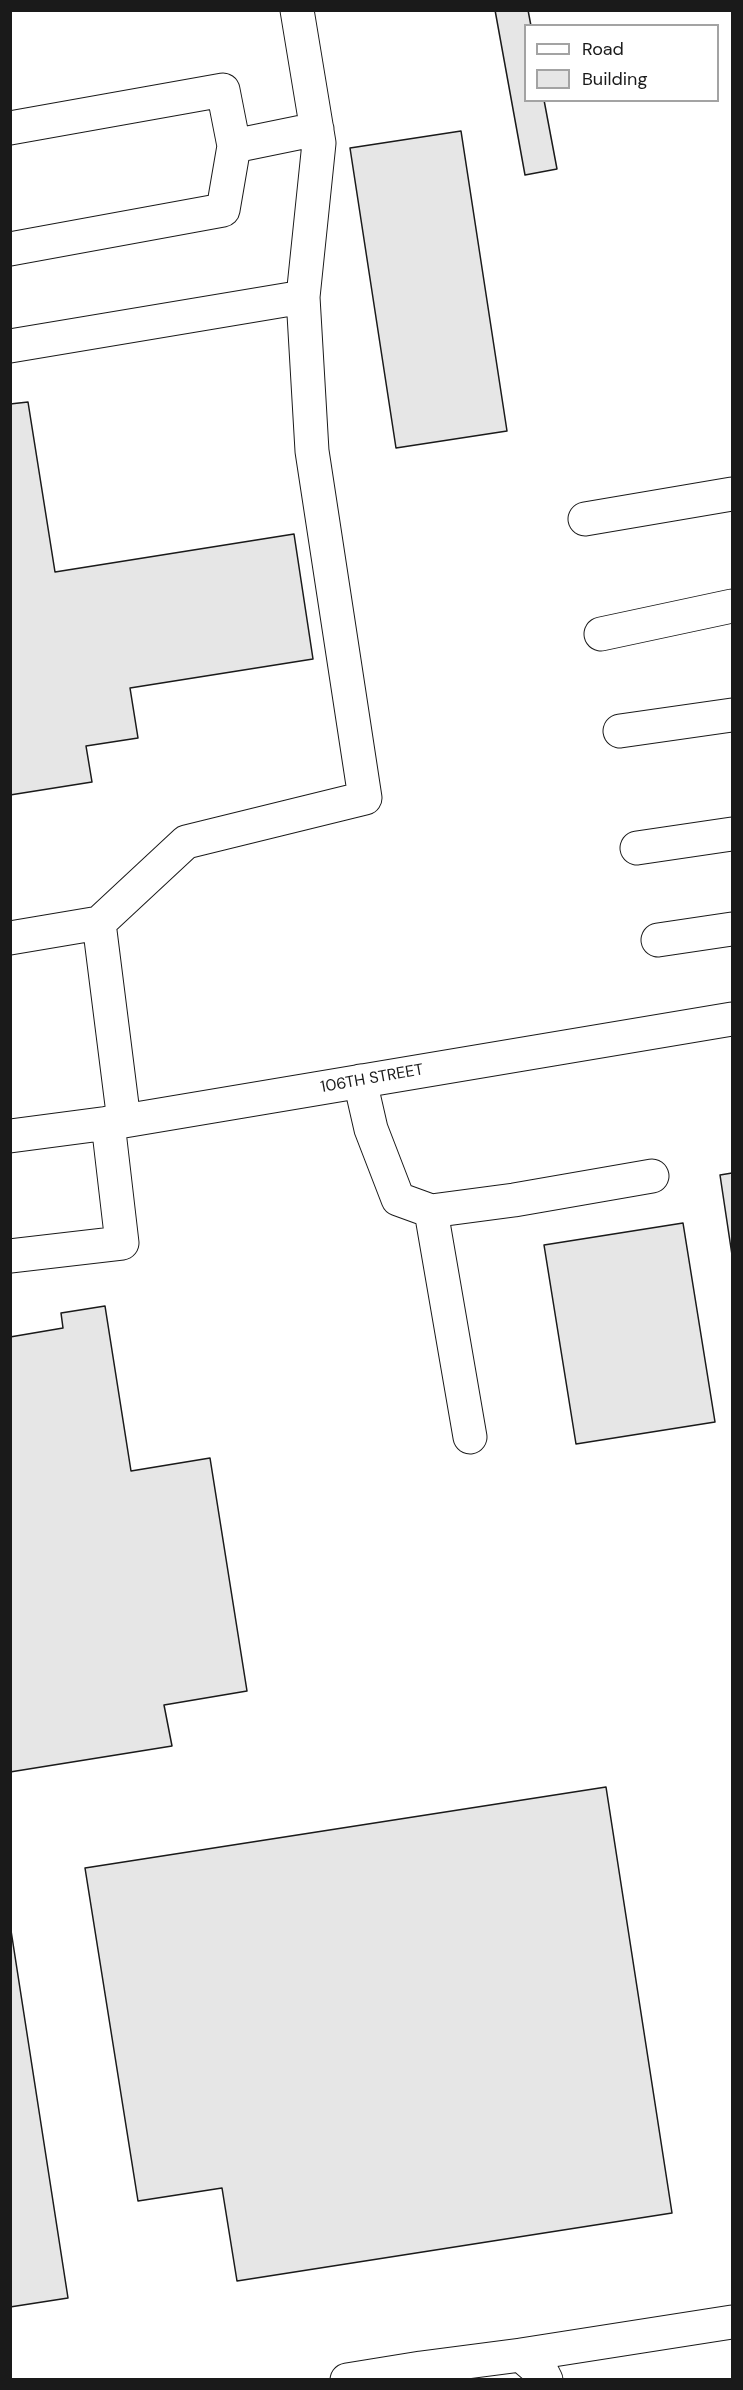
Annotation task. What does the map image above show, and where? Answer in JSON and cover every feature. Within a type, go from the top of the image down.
[{"type":"street","points":[[10,938],[99,923],[186,842],[364,798],[312,451],[303,297],[319,143],[297,10]]},
{"type":"street","points":[[10,128],[223,90],[234,146],[223,210],[10,249]]},
{"type":"street","points":[[234,146],[317,129]]},
{"type":"street","points":[[10,346],[303,297]]},
{"type":"street","points":[[585,519],[732,494]]},
{"type":"street","points":[[601,634],[732,606]]},
{"type":"street","points":[[620,731],[732,715]]},
{"type":"street","points":[[637,848],[732,834]]},
{"type":"street","points":[[10,1256],[122,1243],[116,1122],[99,923]]},
{"type":"street","points":[[658,940],[732,928]]},
{"type":"street","name":"106TH STREET","points":[[10,1136],[116,1122],[732,1019]]},
{"type":"street","points":[[360,1081],[371,1128],[398,1199],[431,1211],[514,1200],[652,1176]]},
{"type":"street","points":[[431,1211],[470,1437]]},
{"type":"street","points":[[347,2379],[416,2374],[732,2322]]},
{"type":"street","points":[[521,2355],[546,2379]]},
{"type":"building","points":[[495,10],[528,10],[531,24],[524,24],[524,102],[544,102],[557,169],[525,175]]},
{"type":"building","points":[[461,131],[507,431],[396,448],[350,148]]},
{"type":"building","points":[[28,402],[55,572],[294,534],[313,659],[130,688],[138,738],[86,746],[92,782],[10,795],[10,404]]},
{"type":"building","points":[[732,1173],[732,1255],[720,1175]]},
{"type":"building","points":[[683,1223],[715,1422],[576,1444],[544,1245]]},
{"type":"building","points":[[105,1306],[131,1471],[210,1458],[247,1691],[164,1705],[172,1746],[10,1772],[10,1337],[63,1328],[61,1313]]},
{"type":"building","points":[[606,1787],[672,2213],[237,2281],[222,2188],[138,2201],[85,1868]]},
{"type":"building","points":[[10,1924],[68,2298],[10,2307]]}]
